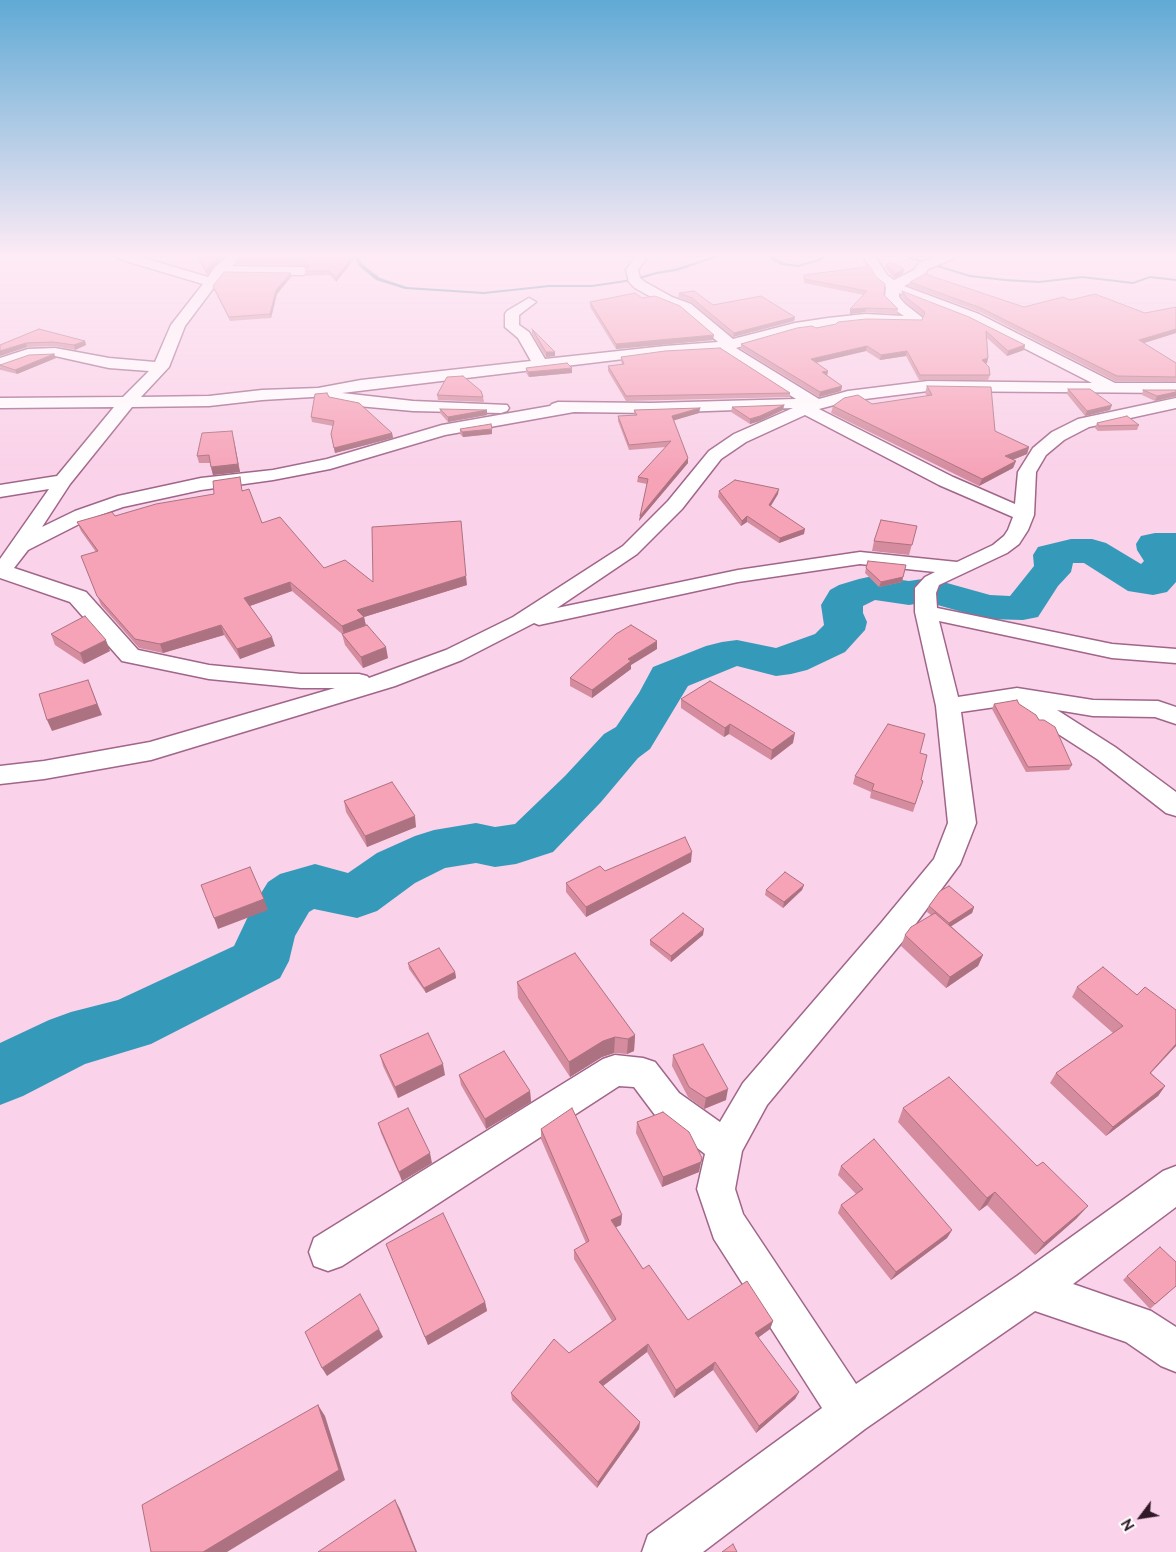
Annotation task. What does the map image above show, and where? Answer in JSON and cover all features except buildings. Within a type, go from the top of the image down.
[{"type":"street","points":[[179,328],[161,367],[126,403],[63,481],[21,546],[1,572],[78,597],[130,656],[209,672],[282,679],[387,681]]},
{"type":"street","points":[[514,328],[524,335],[540,364]]},
{"type":"street","points":[[709,328],[727,346],[811,406],[946,481],[1024,515]]},
{"type":"street","points":[[0,403],[209,402],[262,395],[318,393],[361,385],[540,364],[665,350],[727,346],[790,328]]},
{"type":"street","points":[[997,328],[1114,388]]},
{"type":"street","points":[[0,363],[28,354],[55,352],[109,363],[161,367]]},
{"type":"street","points":[[0,775],[44,770],[151,751],[387,681],[454,655],[521,622],[630,550],[675,505],[715,455],[740,438],[811,406],[848,396],[928,386],[1176,388]]},
{"type":"street","points":[[318,393],[358,401],[413,406],[476,408],[811,406]]},
{"type":"street","points":[[850,1414],[728,1225],[716,1189],[725,1147],[755,1094],[892,932],[946,864],[962,823],[948,706],[926,598],[932,581],[1000,549],[1012,540],[1024,515],[1027,472],[1039,452],[1058,436],[1084,423],[1176,404]]},
{"type":"street","points":[[21,546],[82,515],[118,502],[201,484],[273,475],[330,464],[442,430],[575,407]]},
{"type":"street","points":[[0,491],[63,481]]},
{"type":"street","points":[[521,622],[738,576],[860,558],[960,568]]},
{"type":"street","points":[[926,598],[1103,650],[1176,656]]},
{"type":"street","points":[[948,706],[1017,696],[1093,708],[1158,709],[1176,716]]},
{"type":"street","points":[[1017,696],[1106,753],[1176,806]]},
{"type":"street","points":[[328,1252],[615,1070],[643,1073],[667,1104],[725,1147]]},
{"type":"street","points":[[664,1552],[850,1414],[1031,1290],[1176,1184]]},
{"type":"street","points":[[1031,1290],[1137,1325],[1176,1351]]},
{"type":"waterway","points":[[0,1075],[71,1040],[129,1025],[259,961],[266,936],[273,922],[288,898],[300,889],[315,885],[326,891],[357,896],[396,868],[434,850],[476,843],[495,847],[516,844],[534,838],[583,789],[621,746],[633,738],[661,695],[669,677],[722,655],[737,653],[776,662],[791,660],[830,643],[844,630],[846,622],[842,613],[842,605],[845,599],[853,594],[873,588],[909,593],[929,590],[987,607],[1023,608],[1044,578],[1051,572],[1054,566],[1052,555],[1071,551],[1092,551],[1142,582],[1153,583],[1163,573],[1160,566],[1164,561],[1156,550],[1155,544],[1176,544]]}]
